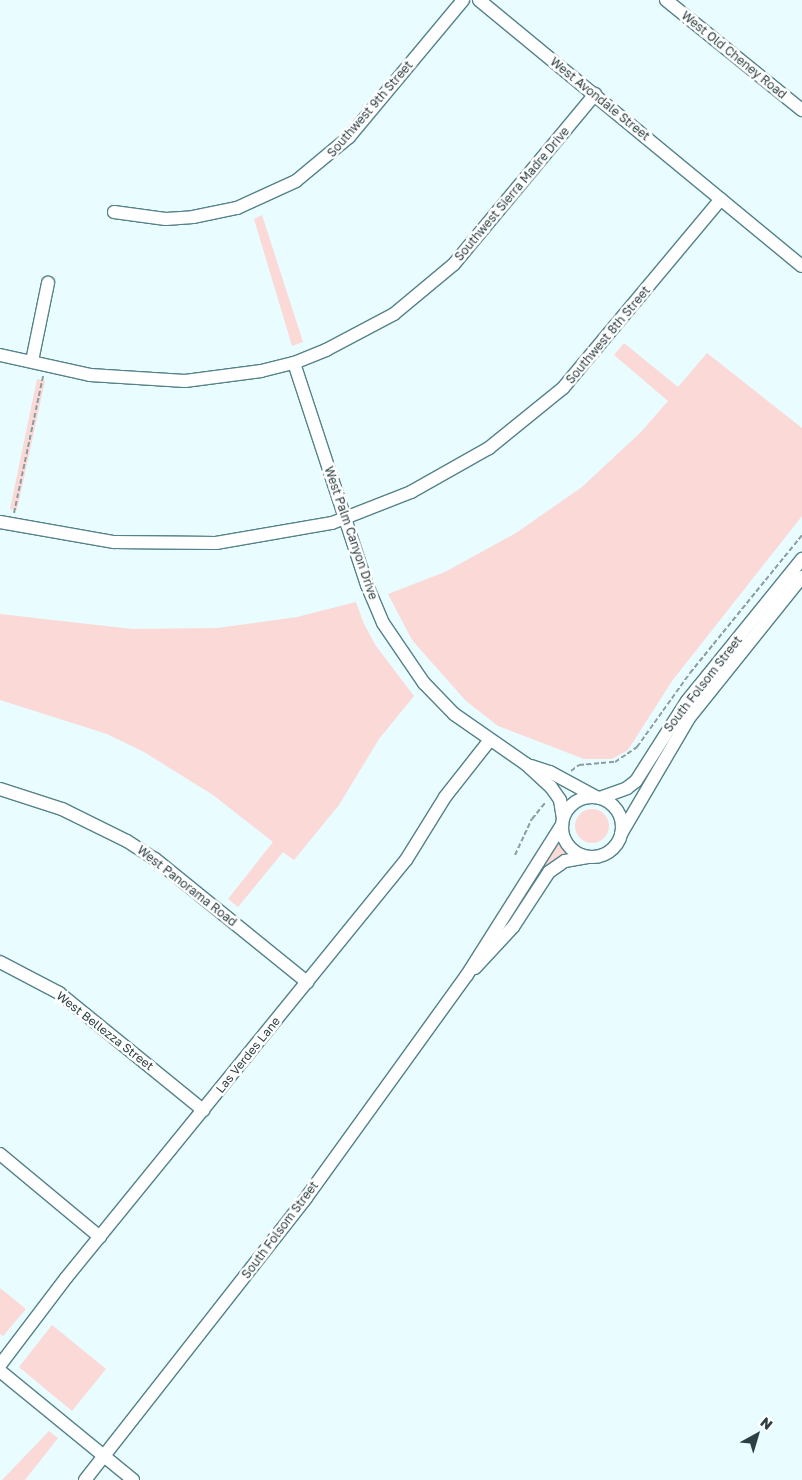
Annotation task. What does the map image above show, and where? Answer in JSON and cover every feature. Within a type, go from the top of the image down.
[{"type":"street","name":"Southwest 9th Street","points":[[114,212],[166,219],[193,217],[238,208],[296,181],[332,154],[349,137],[463,0]]},
{"type":"street","name":"West Avondale Street","points":[[479,0],[802,266]]},
{"type":"street","name":"West Old Cheney Road","points":[[666,0],[802,110]]},
{"type":"street","name":"Southwest Sierra Madre Drive","points":[[0,355],[90,375],[186,381],[224,378],[294,363],[380,322],[436,281],[472,246],[594,94]]},
{"type":"street","name":"Southwest 8th Street","points":[[6,524],[114,542],[183,545],[249,539],[345,518],[411,492],[456,469],[520,425],[586,365],[721,200]]},
{"type":"street","points":[[32,361],[48,282]]},
{"type":"street","name":"West Palm Canyon Drive","points":[[294,363],[367,585],[383,624],[424,683],[454,714],[489,741],[526,764],[555,792],[563,822]]},
{"type":"street","name":"South Folsom Street","points":[[598,797],[627,788],[636,781],[687,701],[802,559]]},
{"type":"street","name":"South Folsom Street","points":[[621,834],[689,718],[802,578]]},
{"type":"street","name":"Las Verdes Lane","points":[[0,1365],[100,1237],[406,860],[445,797],[489,741]]},
{"type":"street","name":"West Palm Canyon Drive","points":[[526,764],[550,772],[598,797]]},
{"type":"street","name":"West Panorama Road","points":[[0,789],[62,809],[127,841],[155,859],[307,982]]},
{"type":"street","points":[[598,797],[616,808],[620,816],[621,834],[610,851],[590,856],[574,850],[567,843],[563,822],[572,804],[598,797]]},
{"type":"street","name":"South Folsom Street","points":[[85,1480],[270,1245],[467,975],[563,822]]},
{"type":"street","name":"South Folsom Street","points":[[467,975],[513,927],[549,872],[566,861],[590,856]]},
{"type":"street","name":"West Bellezza Street","points":[[0,962],[59,993],[203,1110]]},
{"type":"street","points":[[0,1154],[100,1237]]},
{"type":"street","points":[[0,1370],[133,1480]]},
{"type":"path","points":[[6,524],[45,364]]},
{"type":"path","points":[[568,775],[579,764],[615,762],[637,748],[690,672],[802,535]]},
{"type":"path","points":[[515,854],[532,819],[548,800]]},
{"type":"shaded area","points":[[262,215],[303,342],[292,346],[254,219]]},
{"type":"shaded area","points":[[624,343],[678,387],[707,353],[802,428],[802,516],[672,681],[628,750],[612,759],[584,759],[498,726],[466,701],[412,640],[388,594],[445,572],[516,533],[582,487],[641,432],[668,401],[614,355]]},
{"type":"shaded area","points":[[37,379],[45,381],[17,510],[10,509]]},
{"type":"shaded area","points":[[356,602],[364,624],[376,646],[414,696],[379,739],[339,805],[294,860],[283,852],[238,907],[228,899],[273,842],[213,795],[144,752],[107,734],[0,700],[0,614],[132,629],[217,628],[297,617]]},
{"type":"shaded area","points":[[592,809],[599,810],[604,814],[608,819],[608,833],[604,838],[599,842],[592,843],[585,842],[580,838],[576,833],[575,826],[576,819],[580,814],[585,810]]},
{"type":"shaded area","points":[[557,842],[568,856],[491,947]]},
{"type":"shaded area","points":[[0,1288],[26,1309],[3,1336],[0,1334]]},
{"type":"shaded area","points":[[52,1325],[106,1369],[72,1411],[19,1367]]},
{"type":"shaded area","points":[[49,1431],[58,1438],[25,1480],[2,1480]]}]
